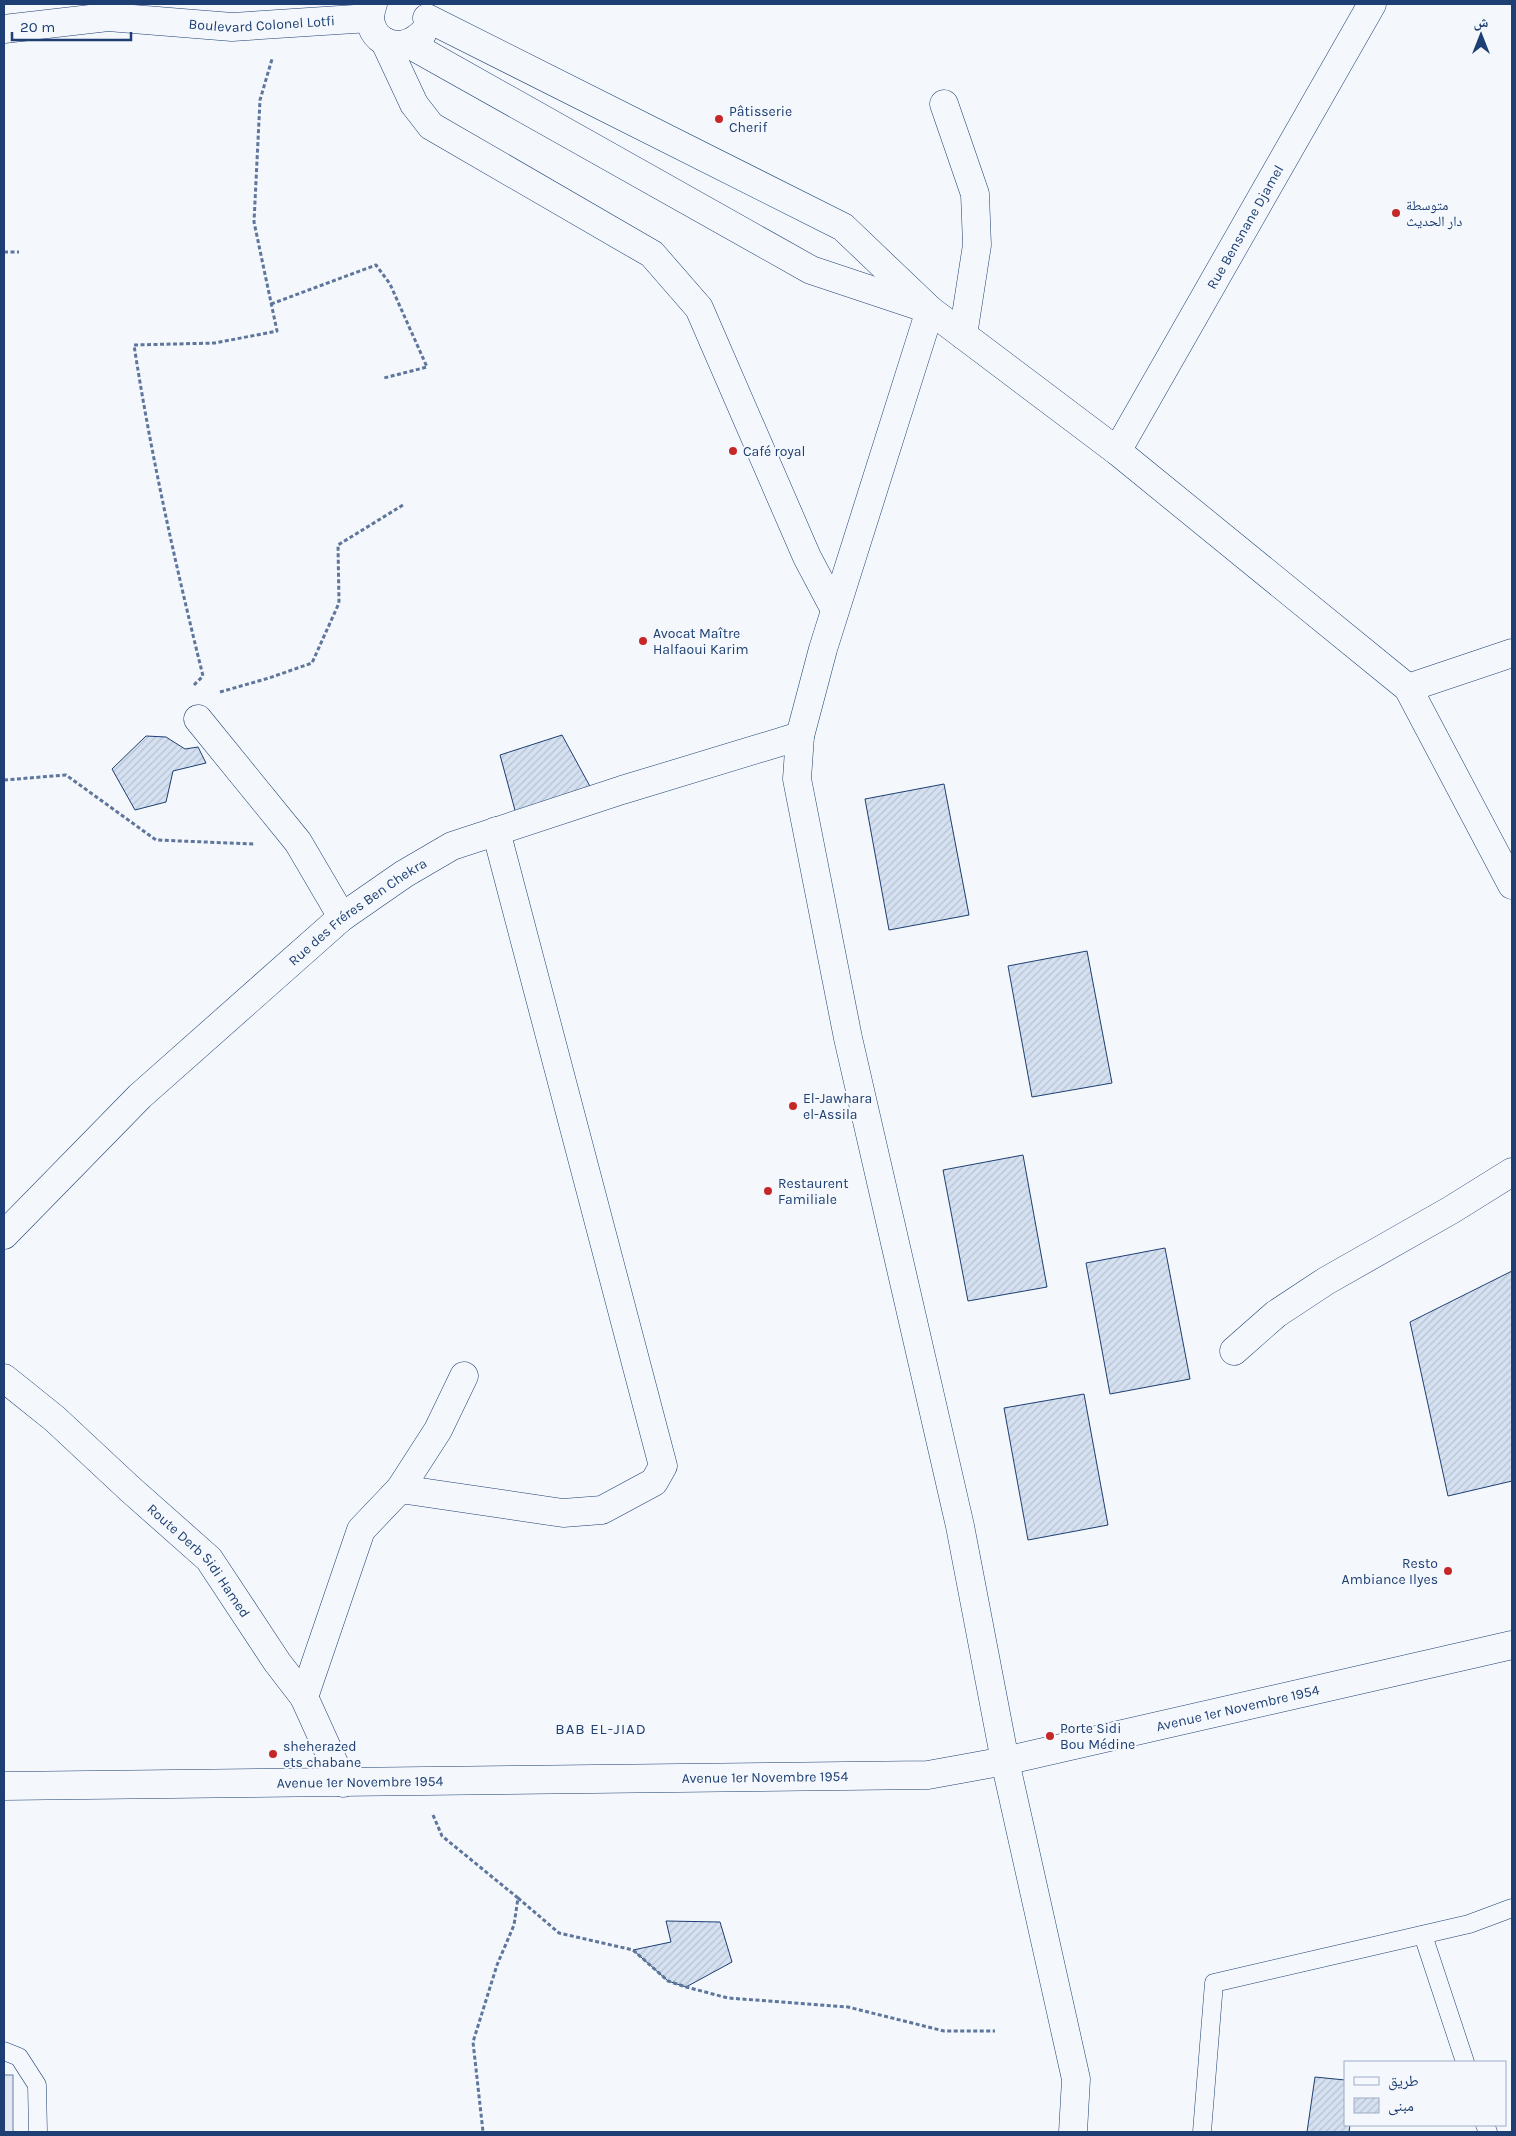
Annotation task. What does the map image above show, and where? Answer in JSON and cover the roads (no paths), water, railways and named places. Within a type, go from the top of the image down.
[{"type":"street","name":"Rue Bensnane Djamel","points":[[1117,451],[1372,4]]},
{"type":"street","points":[[372,11],[377,36],[397,43],[811,270],[930,310]]},
{"type":"street","name":"Boulevard Colonel Lotfi","points":[[4,29],[108,17],[232,27],[372,11]]},
{"type":"street","points":[[397,43],[422,34],[426,11],[843,227],[930,310],[1117,451],[1408,688],[1512,884]]},
{"type":"street","points":[[397,43],[414,104],[431,126],[652,254],[699,308],[807,557],[834,608]]},
{"type":"street","points":[[944,104],[975,194],[977,245],[964,336]]},
{"type":"street","points":[[930,310],[834,608],[800,736],[798,779],[848,1038],[960,1526],[1005,1761],[1076,2079],[1073,2132]]},
{"type":"street","points":[[1408,688],[1512,653]]},
{"type":"street","points":[[193,710],[298,842],[342,917]]},
{"type":"street","name":"Rue des Fréres Ben Chekra","points":[[4,1235],[140,1096],[342,917],[404,874],[452,846],[800,736]]},
{"type":"street","points":[[400,1489],[563,1512],[602,1510],[654,1482],[663,1466],[496,831]]},
{"type":"street","points":[[1234,1351],[1276,1314],[1326,1281],[1451,1210],[1512,1172]]},
{"type":"street","points":[[304,1698],[362,1530],[400,1489],[438,1430],[464,1376]]},
{"type":"street","name":"Route Derb Sidi Hamed","points":[[4,1378],[55,1419],[208,1559],[277,1662],[304,1698],[343,1783]]},
{"type":"street","name":"Avenue 1er Novembre 1954","points":[[4,1786],[928,1775],[1005,1761],[1512,1644]]},
{"type":"lane","points":[[1202,2132],[1214,1984],[1469,1924],[1512,1908]]},
{"type":"lane","points":[[1423,1935],[1465,2061]]},
{"type":"lane","points":[[4,2051],[19,2058],[37,2084],[38,2132]]},
{"type":"place","name":"Pâtisserie Cherif","points":[[719,119]]},
{"type":"place","name":"متوسطة دار الحديث","points":[[1396,213]]},
{"type":"place","name":"Café royal","points":[[733,451]]},
{"type":"place","name":"Avocat Maître Halfaoui Karim","points":[[643,641]]},
{"type":"place","name":"El-Jawhara el-Assila","points":[[793,1106]]},
{"type":"place","name":"Restaurent Familiale","points":[[768,1191]]},
{"type":"place","name":"Resto Ambiance Ilyes","points":[[1448,1571]]},
{"type":"place","name":"Porte Sidi Bou Médine","points":[[1050,1736]]},
{"type":"place","name":"sheherazed ets chabane","points":[[273,1754]]},
{"type":"district","name":"BAB EL-JIAD","points":[[601,1729]]}]
